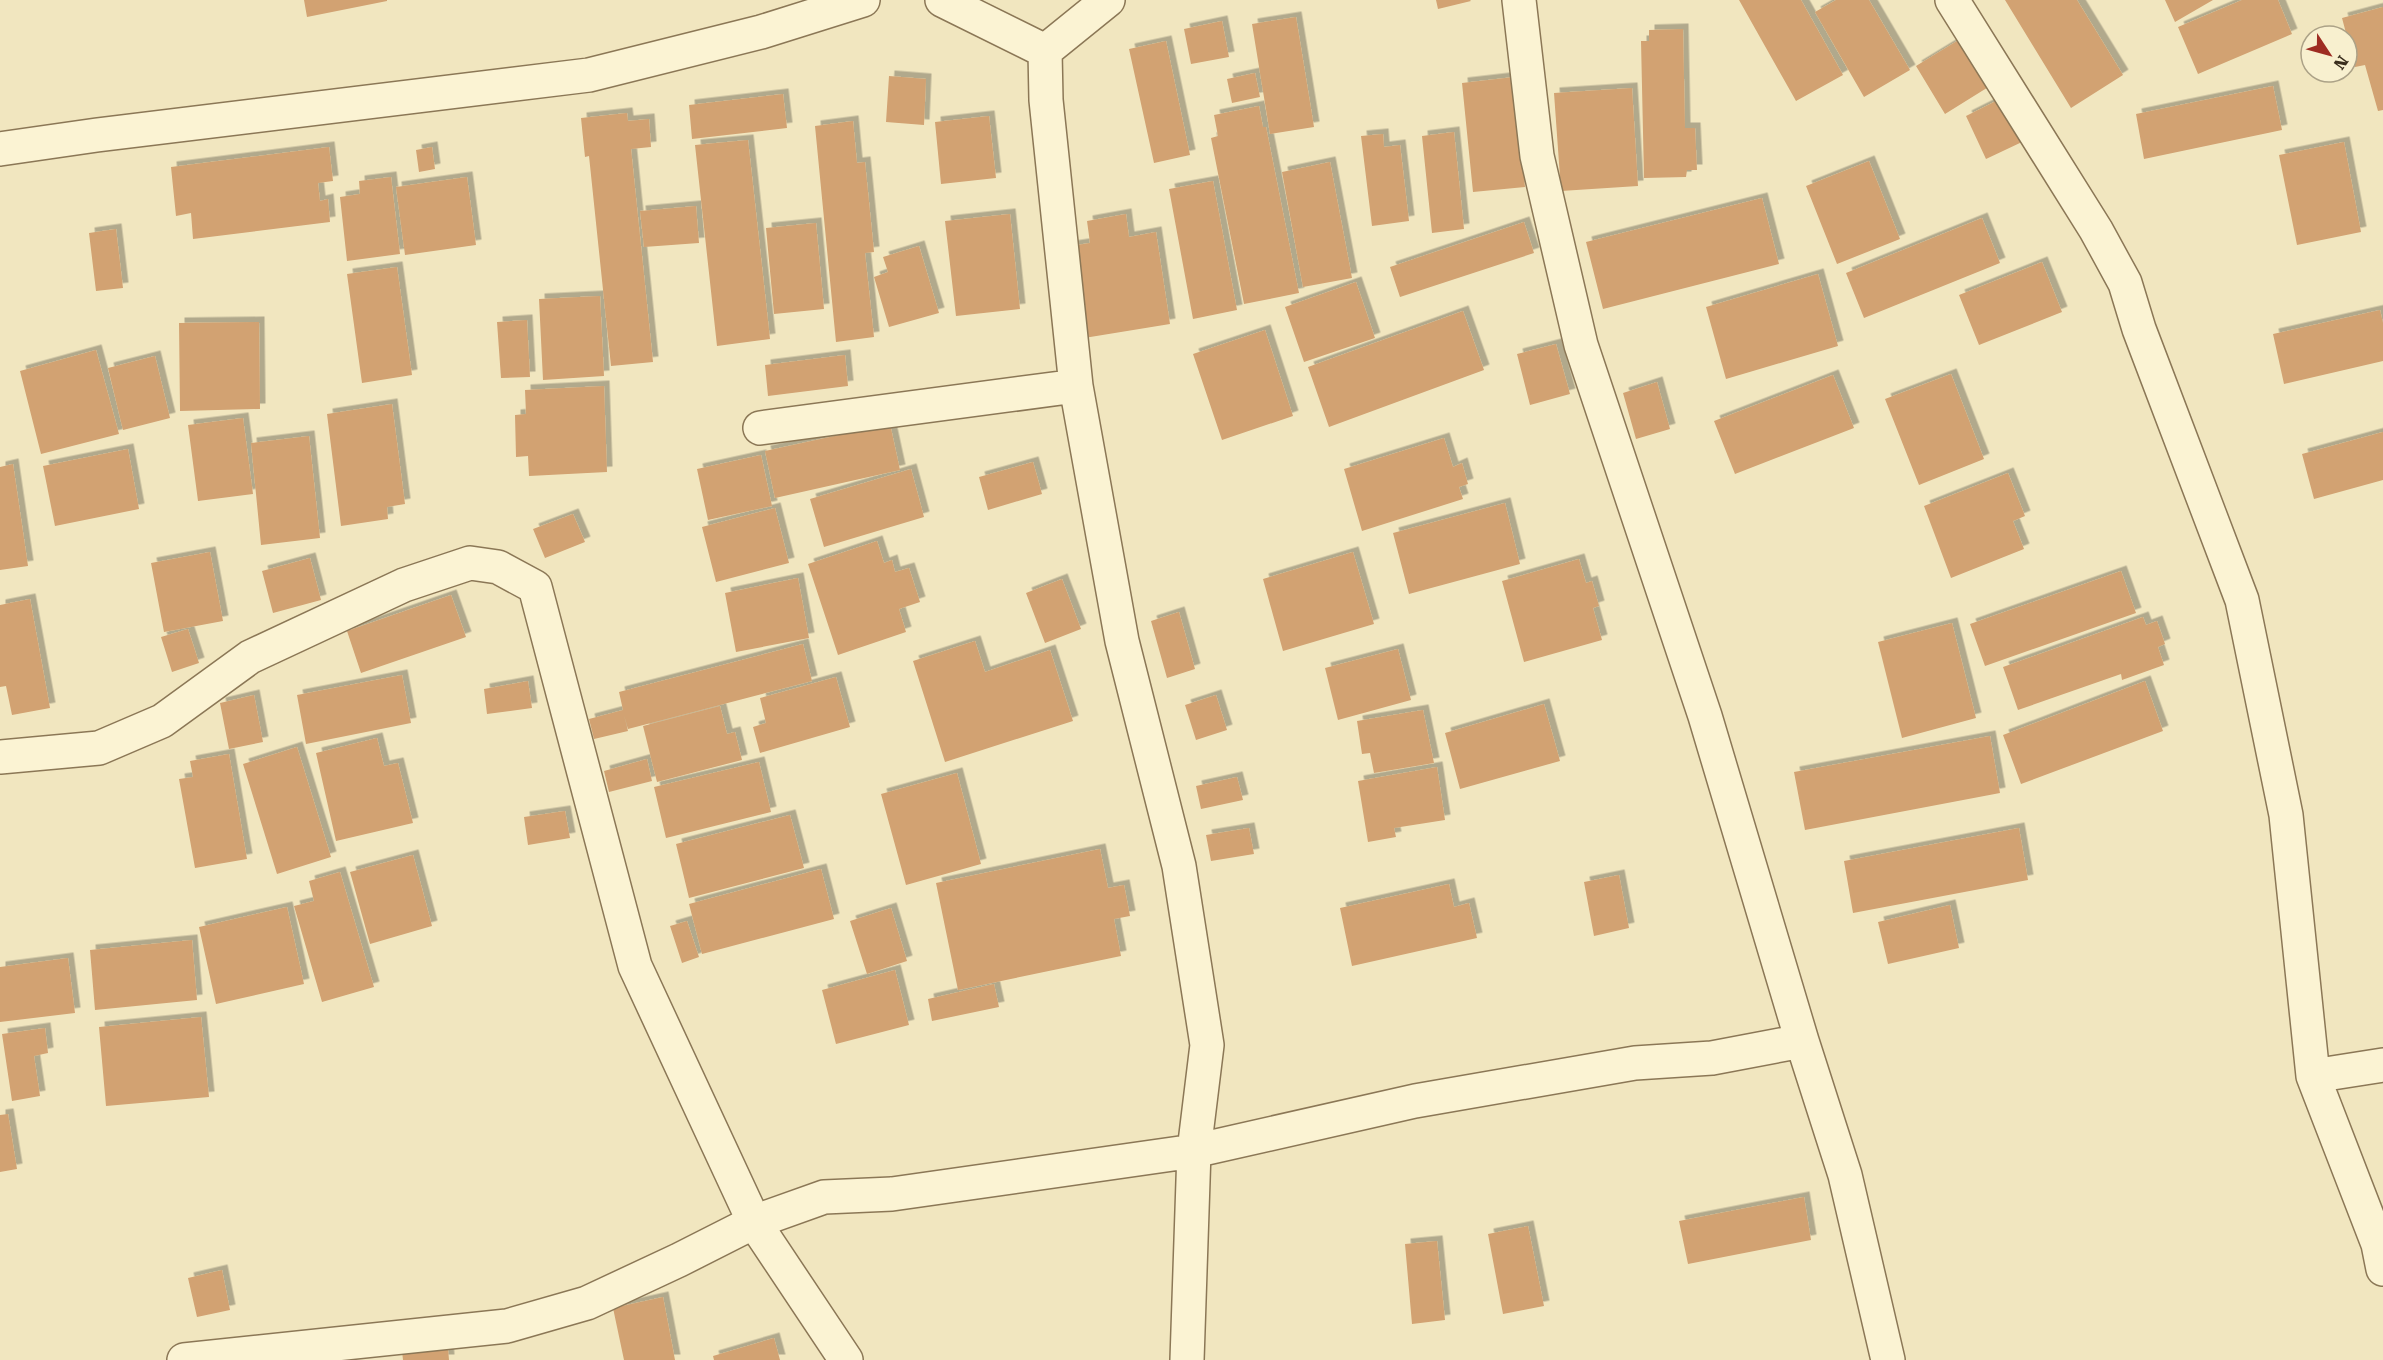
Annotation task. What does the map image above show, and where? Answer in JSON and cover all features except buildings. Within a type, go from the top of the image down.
[{"type":"street","points":[[0,149],[589,75],[761,32],[863,0]]},
{"type":"street","points":[[942,0],[1045,51]]},
{"type":"street","points":[[1045,51],[1108,0]]},
{"type":"street","points":[[1519,0],[1537,156],[1581,345],[1705,716],[1802,1041],[1845,1175],[1888,1360]]},
{"type":"street","points":[[1952,0],[2096,230],[2125,283],[2143,340],[2242,600],[2286,815],[2313,1076],[2378,1244],[2383,1269]]},
{"type":"street","points":[[1045,51],[1046,100],[1076,386],[1122,641],[1179,866],[1207,1046],[1194,1151],[1187,1360]]},
{"type":"street","points":[[760,428],[1076,386]]},
{"type":"street","points":[[0,757],[99,748],[162,721],[250,657],[404,585],[470,563],[498,567],[535,587],[634,966],[754,1222],[846,1360]]},
{"type":"street","points":[[184,1360],[507,1326],[587,1303],[754,1222],[824,1197],[892,1194],[1194,1151],[1414,1101],[1635,1063],[1712,1058],[1802,1041]]},
{"type":"street","points":[[2313,1076],[2383,1065]]}]
